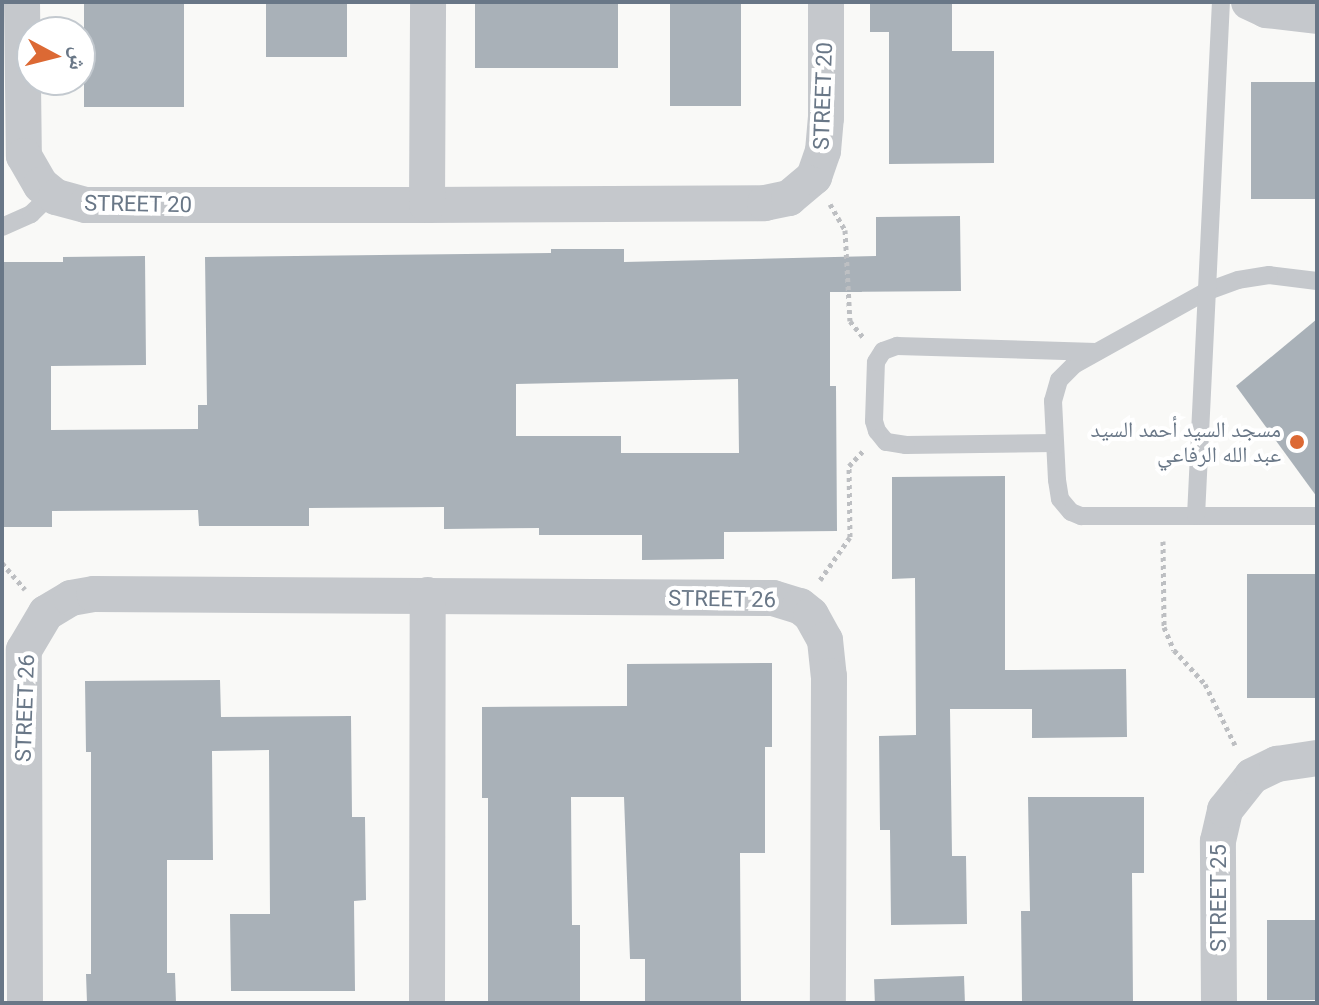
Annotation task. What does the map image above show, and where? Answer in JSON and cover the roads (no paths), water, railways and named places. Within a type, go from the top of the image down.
[{"type":"street","name":"STREET 20","points":[[22,2],[24,156],[41,185],[52,194],[86,205],[765,203],[789,198],[807,186],[819,165],[826,127],[826,2]]},
{"type":"street","points":[[427,205],[428,2]]},
{"type":"street","points":[[1249,2],[1278,12],[1317,16]]},
{"type":"street","name":"STREET 26","points":[[25,1003],[22,669],[30,635],[46,613],[71,598],[94,594],[773,598],[800,606],[811,615],[825,640],[829,676],[828,1003]]},
{"type":"street","points":[[427,1003],[428,595]]},
{"type":"street","name":"STREET 25","points":[[1219,1003],[1220,824],[1230,800],[1252,776],[1277,764],[1317,758]]},
{"type":"lane","points":[[1196,516],[1221,2]]},
{"type":"lane","points":[[2,227],[31,214],[52,194]]},
{"type":"lane","points":[[1317,281],[1269,275],[1238,280],[1205,292],[1066,371],[1059,380],[1053,401],[1060,499],[1071,512],[1081,516],[1317,516]]},
{"type":"lane","points":[[1054,443],[896,445],[881,438],[874,421],[875,369],[883,351],[897,346],[1096,352]]},
{"type":"place","name":"مسجد السيد أحمد السيد عبد الله الرفاعي","points":[[1297,442]]}]
